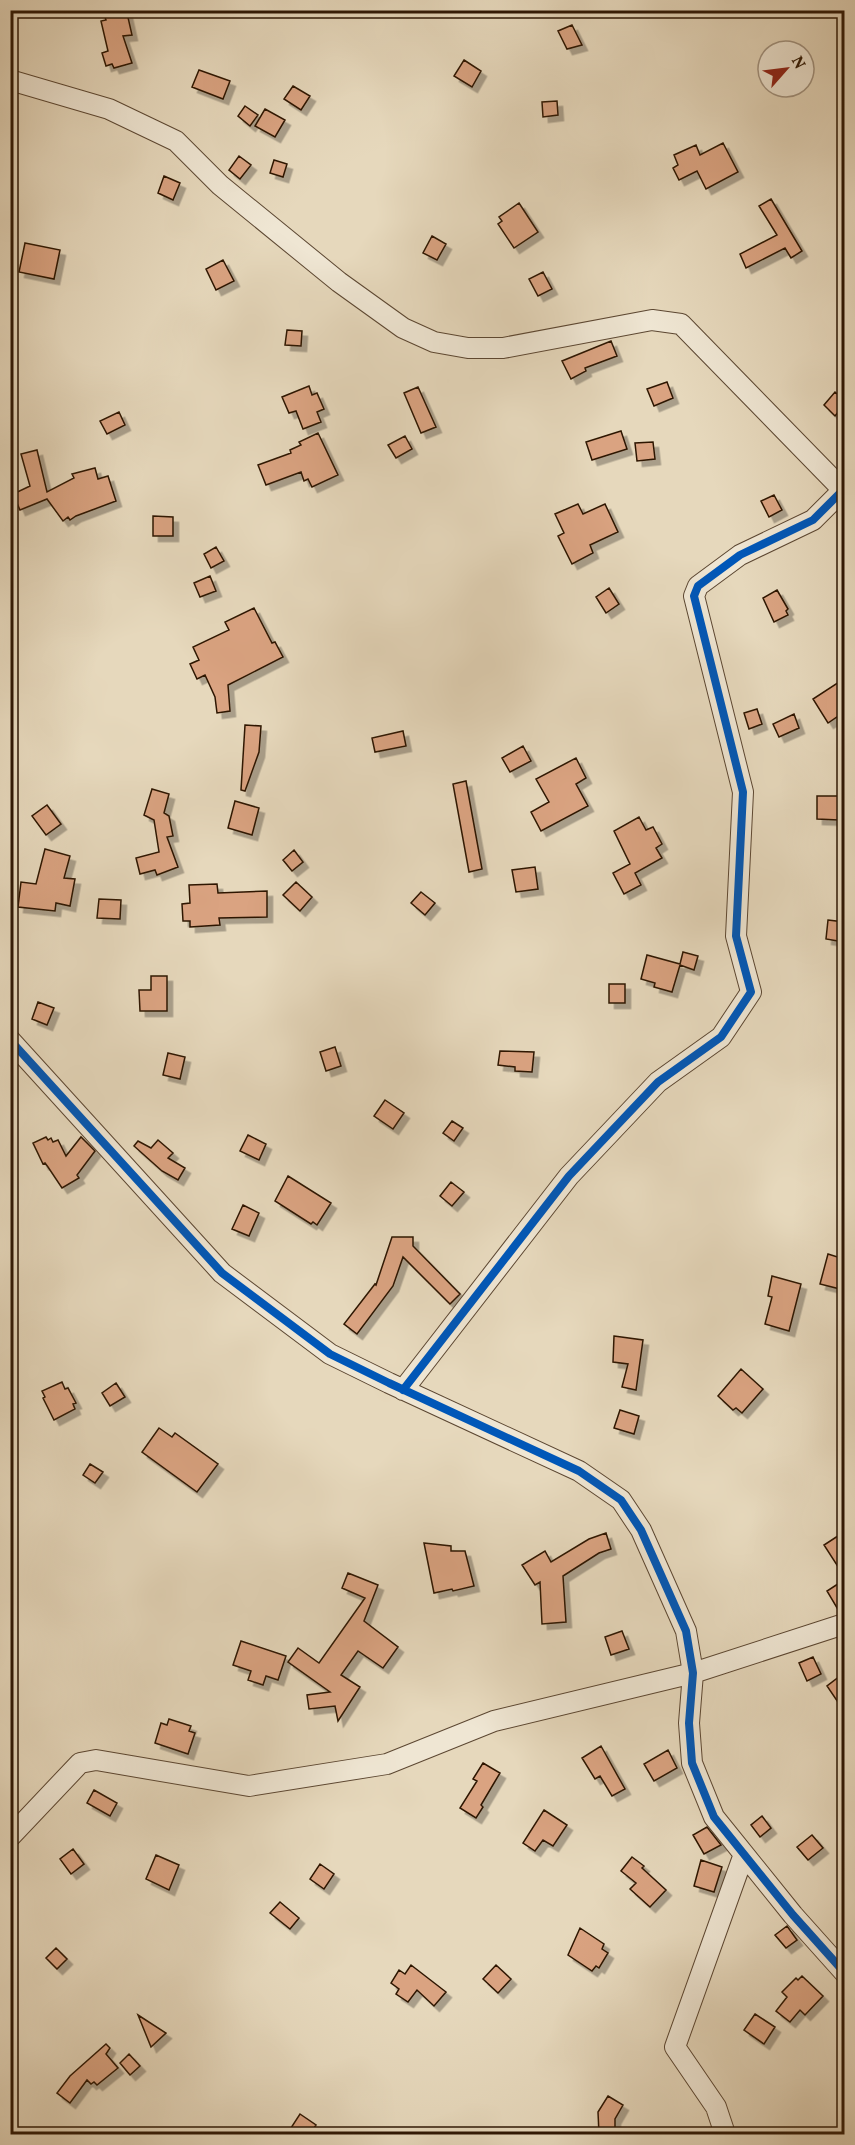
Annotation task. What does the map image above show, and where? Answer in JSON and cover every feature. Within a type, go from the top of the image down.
[{"type":"street","points":[[10,80],[109,109],[176,141],[220,185],[339,282],[404,328],[434,342],[468,348],[503,348],[652,320],[681,324],[844,490],[813,520],[740,555],[698,586],[694,596],[743,792],[736,936],[751,992],[721,1037],[658,1082],[569,1176],[403,1390]]},
{"type":"street","points":[[10,1040],[222,1273],[330,1354],[579,1471],[621,1500],[641,1530],[686,1631],[693,1673],[689,1723],[692,1763],[714,1817],[793,1915],[844,1972]]},
{"type":"street","points":[[10,1837],[80,1763],[96,1760],[249,1786],[387,1764],[494,1722],[693,1673],[844,1624]]},
{"type":"street","points":[[725,2134],[716,2107],[675,2047],[744,1854]]},
{"type":"building","points":[[127,13],[132,35],[123,36],[132,63],[114,68],[112,64],[106,66],[102,53],[108,51],[101,21],[106,20],[105,17]]},
{"type":"building","points":[[572,25],[582,45],[567,49],[558,31]]},
{"type":"building","points":[[464,60],[481,71],[472,87],[454,76]]},
{"type":"building","points":[[199,70],[230,81],[223,99],[192,87]]},
{"type":"building","points":[[293,86],[310,96],[301,110],[284,99]]},
{"type":"building","points":[[557,101],[558,115],[543,117],[542,102]]},
{"type":"building","points":[[245,106],[258,115],[250,126],[238,116]]},
{"type":"building","points":[[265,109],[285,120],[275,137],[255,126]]},
{"type":"building","points":[[723,143],[738,172],[706,189],[697,171],[679,180],[673,168],[678,165],[674,155],[696,145],[700,155]]},
{"type":"building","points":[[239,156],[251,165],[240,179],[229,170]]},
{"type":"building","points":[[274,160],[287,164],[283,177],[270,173]]},
{"type":"building","points":[[164,176],[180,183],[173,200],[158,193]]},
{"type":"building","points":[[771,199],[802,251],[791,258],[785,248],[746,268],[740,254],[777,235],[759,206]]},
{"type":"building","points":[[519,203],[538,232],[514,248],[498,224],[502,221],[499,217]]},
{"type":"building","points":[[432,236],[446,244],[437,260],[423,253]]},
{"type":"building","points":[[25,243],[60,250],[54,279],[19,272]]},
{"type":"building","points":[[223,260],[234,281],[216,290],[206,269]]},
{"type":"building","points":[[543,272],[552,289],[538,296],[529,279]]},
{"type":"building","points":[[287,330],[302,331],[301,346],[285,345]]},
{"type":"building","points":[[611,341],[617,356],[585,368],[586,371],[571,379],[562,361]]},
{"type":"building","points":[[667,382],[673,398],[654,406],[647,389]]},
{"type":"building","points":[[309,386],[312,395],[317,393],[324,409],[317,412],[321,422],[303,429],[296,411],[289,413],[282,397]]},
{"type":"building","points":[[418,387],[436,427],[421,433],[404,393]]},
{"type":"building","points":[[835,392],[844,400],[844,405],[835,416],[824,405]]},
{"type":"building","points":[[119,412],[125,425],[107,434],[100,421]]},
{"type":"building","points":[[621,431],[627,449],[592,460],[586,442]]},
{"type":"building","points":[[318,433],[338,475],[312,487],[308,479],[304,481],[301,472],[266,485],[258,465],[291,453],[290,450],[301,445],[299,442]]},
{"type":"building","points":[[405,436],[412,449],[396,458],[388,445]]},
{"type":"building","points":[[653,442],[655,459],[637,461],[635,443]]},
{"type":"building","points":[[37,450],[47,492],[74,478],[72,474],[95,468],[98,479],[108,476],[116,501],[70,520],[68,517],[63,521],[47,499],[20,510],[13,494],[30,486],[21,454]]},
{"type":"building","points":[[774,495],[782,510],[769,517],[761,501]]},
{"type":"building","points":[[578,504],[583,514],[605,504],[618,532],[590,545],[593,553],[572,564],[558,536],[564,533],[555,514]]},
{"type":"building","points":[[153,516],[173,517],[173,536],[153,536]]},
{"type":"building","points":[[216,547],[224,561],[211,568],[204,554]]},
{"type":"building","points":[[210,576],[216,591],[200,597],[194,583]]},
{"type":"building","points":[[609,588],[619,604],[606,613],[596,597]]},
{"type":"building","points":[[777,590],[788,609],[786,611],[788,615],[774,622],[763,598]]},
{"type":"building","points":[[254,608],[272,643],[275,642],[283,657],[228,685],[230,711],[217,713],[215,697],[205,675],[197,679],[190,664],[199,660],[193,647],[229,630],[225,622]]},
{"type":"building","points":[[839,682],[844,690],[844,712],[828,723],[813,699]]},
{"type":"building","points":[[757,709],[762,724],[749,729],[744,713]]},
{"type":"building","points":[[794,714],[799,728],[779,737],[773,724]]},
{"type":"building","points":[[245,725],[261,726],[259,752],[245,791],[241,790]]},
{"type":"building","points":[[403,731],[406,746],[375,752],[372,738]]},
{"type":"building","points":[[523,746],[531,761],[510,772],[502,758]]},
{"type":"building","points":[[576,758],[586,778],[576,784],[588,806],[541,831],[531,812],[549,802],[536,779]]},
{"type":"building","points":[[466,781],[482,869],[469,872],[453,784]]},
{"type":"building","points":[[152,789],[169,794],[164,813],[169,816],[173,836],[167,837],[178,867],[157,875],[155,870],[140,874],[136,858],[159,852],[154,820],[144,815]]},
{"type":"building","points":[[817,796],[844,796],[844,814],[839,813],[839,820],[817,819]]},
{"type":"building","points":[[235,801],[259,808],[252,835],[228,828]]},
{"type":"building","points":[[47,805],[61,824],[46,835],[32,816]]},
{"type":"building","points":[[639,817],[646,830],[653,827],[662,844],[656,848],[662,858],[635,873],[641,885],[624,894],[613,873],[630,864],[614,831]]},
{"type":"building","points":[[45,849],[70,856],[64,878],[75,879],[70,906],[56,903],[55,911],[18,907],[21,882],[36,884]]},
{"type":"building","points":[[294,850],[303,862],[292,871],[283,860]]},
{"type":"building","points":[[535,867],[538,889],[516,892],[512,870]]},
{"type":"building","points":[[296,882],[312,897],[300,911],[283,895]]},
{"type":"building","points":[[217,884],[218,893],[267,891],[267,917],[219,918],[220,925],[190,927],[190,921],[183,921],[182,904],[190,903],[189,885]]},
{"type":"building","points":[[421,892],[435,903],[425,915],[411,903]]},
{"type":"building","points":[[99,899],[121,900],[120,919],[97,918]]},
{"type":"building","points":[[828,920],[844,922],[844,942],[826,939]]},
{"type":"building","points":[[683,952],[698,956],[694,970],[680,965],[672,992],[654,987],[655,983],[641,979],[647,955],[680,964]]},
{"type":"building","points":[[151,976],[167,976],[167,1011],[140,1011],[139,990],[151,990]]},
{"type":"building","points":[[609,984],[625,984],[625,1003],[609,1003]]},
{"type":"building","points":[[38,1002],[54,1008],[47,1025],[32,1019]]},
{"type":"building","points":[[335,1047],[341,1066],[326,1071],[320,1052]]},
{"type":"building","points":[[500,1051],[534,1052],[532,1072],[515,1071],[515,1067],[498,1065]]},
{"type":"building","points":[[168,1053],[185,1057],[180,1079],[163,1075]]},
{"type":"building","points":[[385,1100],[404,1113],[393,1129],[374,1116]]},
{"type":"building","points":[[452,1121],[463,1128],[454,1141],[443,1133]]},
{"type":"building","points":[[248,1135],[266,1144],[259,1160],[240,1151]]},
{"type":"building","points":[[46,1137],[48,1140],[51,1138],[53,1142],[58,1140],[66,1156],[81,1137],[95,1151],[77,1175],[79,1178],[62,1188],[45,1163],[43,1164],[33,1143]]},
{"type":"building","points":[[158,1140],[173,1153],[168,1158],[185,1168],[178,1180],[162,1171],[134,1146],[138,1141],[151,1148]]},
{"type":"building","points":[[288,1176],[331,1203],[317,1225],[313,1222],[311,1224],[275,1201]]},
{"type":"building","points":[[451,1182],[464,1192],[452,1206],[440,1196]]},
{"type":"building","points":[[243,1205],[259,1213],[249,1236],[232,1229]]},
{"type":"building","points":[[392,1237],[413,1237],[413,1246],[460,1294],[450,1304],[403,1257],[393,1286],[357,1334],[344,1324],[376,1285]]},
{"type":"building","points":[[828,1254],[844,1259],[844,1286],[841,1285],[840,1289],[820,1284]]},
{"type":"building","points":[[772,1276],[801,1284],[789,1331],[765,1324],[772,1297],[768,1296]]},
{"type":"building","points":[[614,1336],[643,1340],[636,1390],[622,1387],[628,1364],[613,1362]]},
{"type":"building","points":[[741,1369],[763,1389],[742,1413],[736,1408],[733,1410],[718,1396]]},
{"type":"building","points":[[62,1382],[76,1403],[73,1404],[75,1409],[54,1420],[42,1391]]},
{"type":"building","points":[[116,1383],[125,1397],[110,1406],[102,1393]]},
{"type":"building","points":[[620,1410],[639,1416],[634,1434],[614,1428]]},
{"type":"building","points":[[159,1428],[172,1437],[175,1433],[218,1464],[197,1492],[142,1452]]},
{"type":"building","points":[[90,1464],[103,1472],[95,1483],[83,1475]]},
{"type":"building","points":[[844,1532],[844,1576],[824,1545]]},
{"type":"building","points":[[606,1533],[611,1549],[599,1553],[563,1576],[566,1622],[542,1624],[540,1582],[535,1585],[522,1565],[545,1551],[551,1562],[589,1539]]},
{"type":"building","points":[[424,1543],[451,1546],[451,1551],[465,1551],[474,1586],[434,1593]]},
{"type":"building","points":[[348,1573],[378,1585],[364,1621],[398,1647],[383,1668],[358,1651],[341,1675],[360,1687],[338,1721],[335,1706],[309,1709],[307,1695],[330,1692],[288,1662],[298,1648],[319,1663],[365,1598],[342,1588]]},
{"type":"building","points":[[844,1580],[844,1612],[840,1613],[827,1591]]},
{"type":"building","points":[[622,1631],[629,1649],[611,1655],[605,1637]]},
{"type":"building","points":[[241,1641],[286,1656],[278,1680],[266,1676],[263,1685],[248,1680],[251,1671],[233,1665]]},
{"type":"building","points":[[813,1657],[821,1674],[807,1681],[799,1663]]},
{"type":"building","points":[[844,1673],[844,1711],[827,1686]]},
{"type":"building","points":[[169,1719],[191,1726],[189,1731],[195,1733],[188,1754],[155,1743],[161,1723],[167,1725]]},
{"type":"building","points":[[601,1746],[625,1789],[612,1796],[600,1776],[595,1779],[582,1758]]},
{"type":"building","points":[[668,1750],[677,1768],[654,1781],[644,1764]]},
{"type":"building","points":[[483,1763],[500,1773],[476,1818],[460,1808],[477,1781],[473,1779]]},
{"type":"building","points":[[94,1790],[117,1803],[110,1816],[87,1803]]},
{"type":"building","points":[[544,1810],[567,1825],[553,1846],[543,1840],[535,1851],[523,1843]]},
{"type":"building","points":[[762,1816],[771,1828],[760,1837],[751,1825]]},
{"type":"building","points":[[707,1827],[721,1845],[704,1854],[693,1835]]},
{"type":"building","points":[[812,1835],[823,1848],[808,1860],[797,1847]]},
{"type":"building","points":[[73,1849],[84,1864],[71,1874],[60,1859]]},
{"type":"building","points":[[156,1855],[179,1865],[169,1890],[146,1879]]},
{"type":"building","points":[[632,1857],[644,1866],[642,1868],[666,1890],[650,1907],[630,1889],[636,1883],[621,1871]]},
{"type":"building","points":[[701,1860],[722,1867],[714,1892],[694,1886]]},
{"type":"building","points":[[320,1864],[334,1874],[324,1889],[310,1879]]},
{"type":"building","points":[[280,1902],[299,1918],[290,1929],[270,1913]]},
{"type":"building","points":[[787,1926],[797,1940],[786,1948],[775,1935]]},
{"type":"building","points":[[580,1928],[604,1944],[602,1949],[608,1953],[599,1968],[596,1966],[592,1971],[568,1955]]},
{"type":"building","points":[[56,1948],[67,1959],[57,1969],[46,1958]]},
{"type":"building","points":[[411,1965],[446,1992],[434,2006],[417,1990],[408,2002],[396,1994],[399,1989],[391,1983],[399,1970],[405,1974]]},
{"type":"building","points":[[496,1965],[511,1979],[498,1993],[483,1979]]},
{"type":"building","points":[[802,1976],[823,1996],[805,2015],[800,2010],[790,2022],[776,2011],[787,1997],[782,1992],[796,1978],[798,1980]]},
{"type":"building","points":[[755,2014],[775,2027],[764,2044],[744,2030]]},
{"type":"building","points":[[138,2015],[166,2033],[151,2047]]},
{"type":"building","points":[[106,2044],[110,2048],[106,2054],[118,2068],[97,2085],[87,2080],[70,2103],[57,2093],[70,2076]]},
{"type":"building","points":[[129,2054],[140,2066],[130,2075],[120,2063]]},
{"type":"building","points":[[608,2096],[623,2105],[615,2119],[615,2134],[599,2134],[598,2112]]},
{"type":"building","points":[[300,2114],[316,2125],[310,2134],[287,2134]]},
{"type":"cycle path","points":[[403,1390],[569,1176],[658,1082],[721,1037],[751,992],[736,936],[743,792],[694,596],[698,586],[740,555],[813,520],[843,490]]},
{"type":"cycle path","points":[[10,1040],[222,1273],[330,1354],[579,1471],[621,1500],[641,1530],[686,1631],[693,1673],[689,1723],[692,1763],[714,1817],[793,1915],[844,1972]]}]
